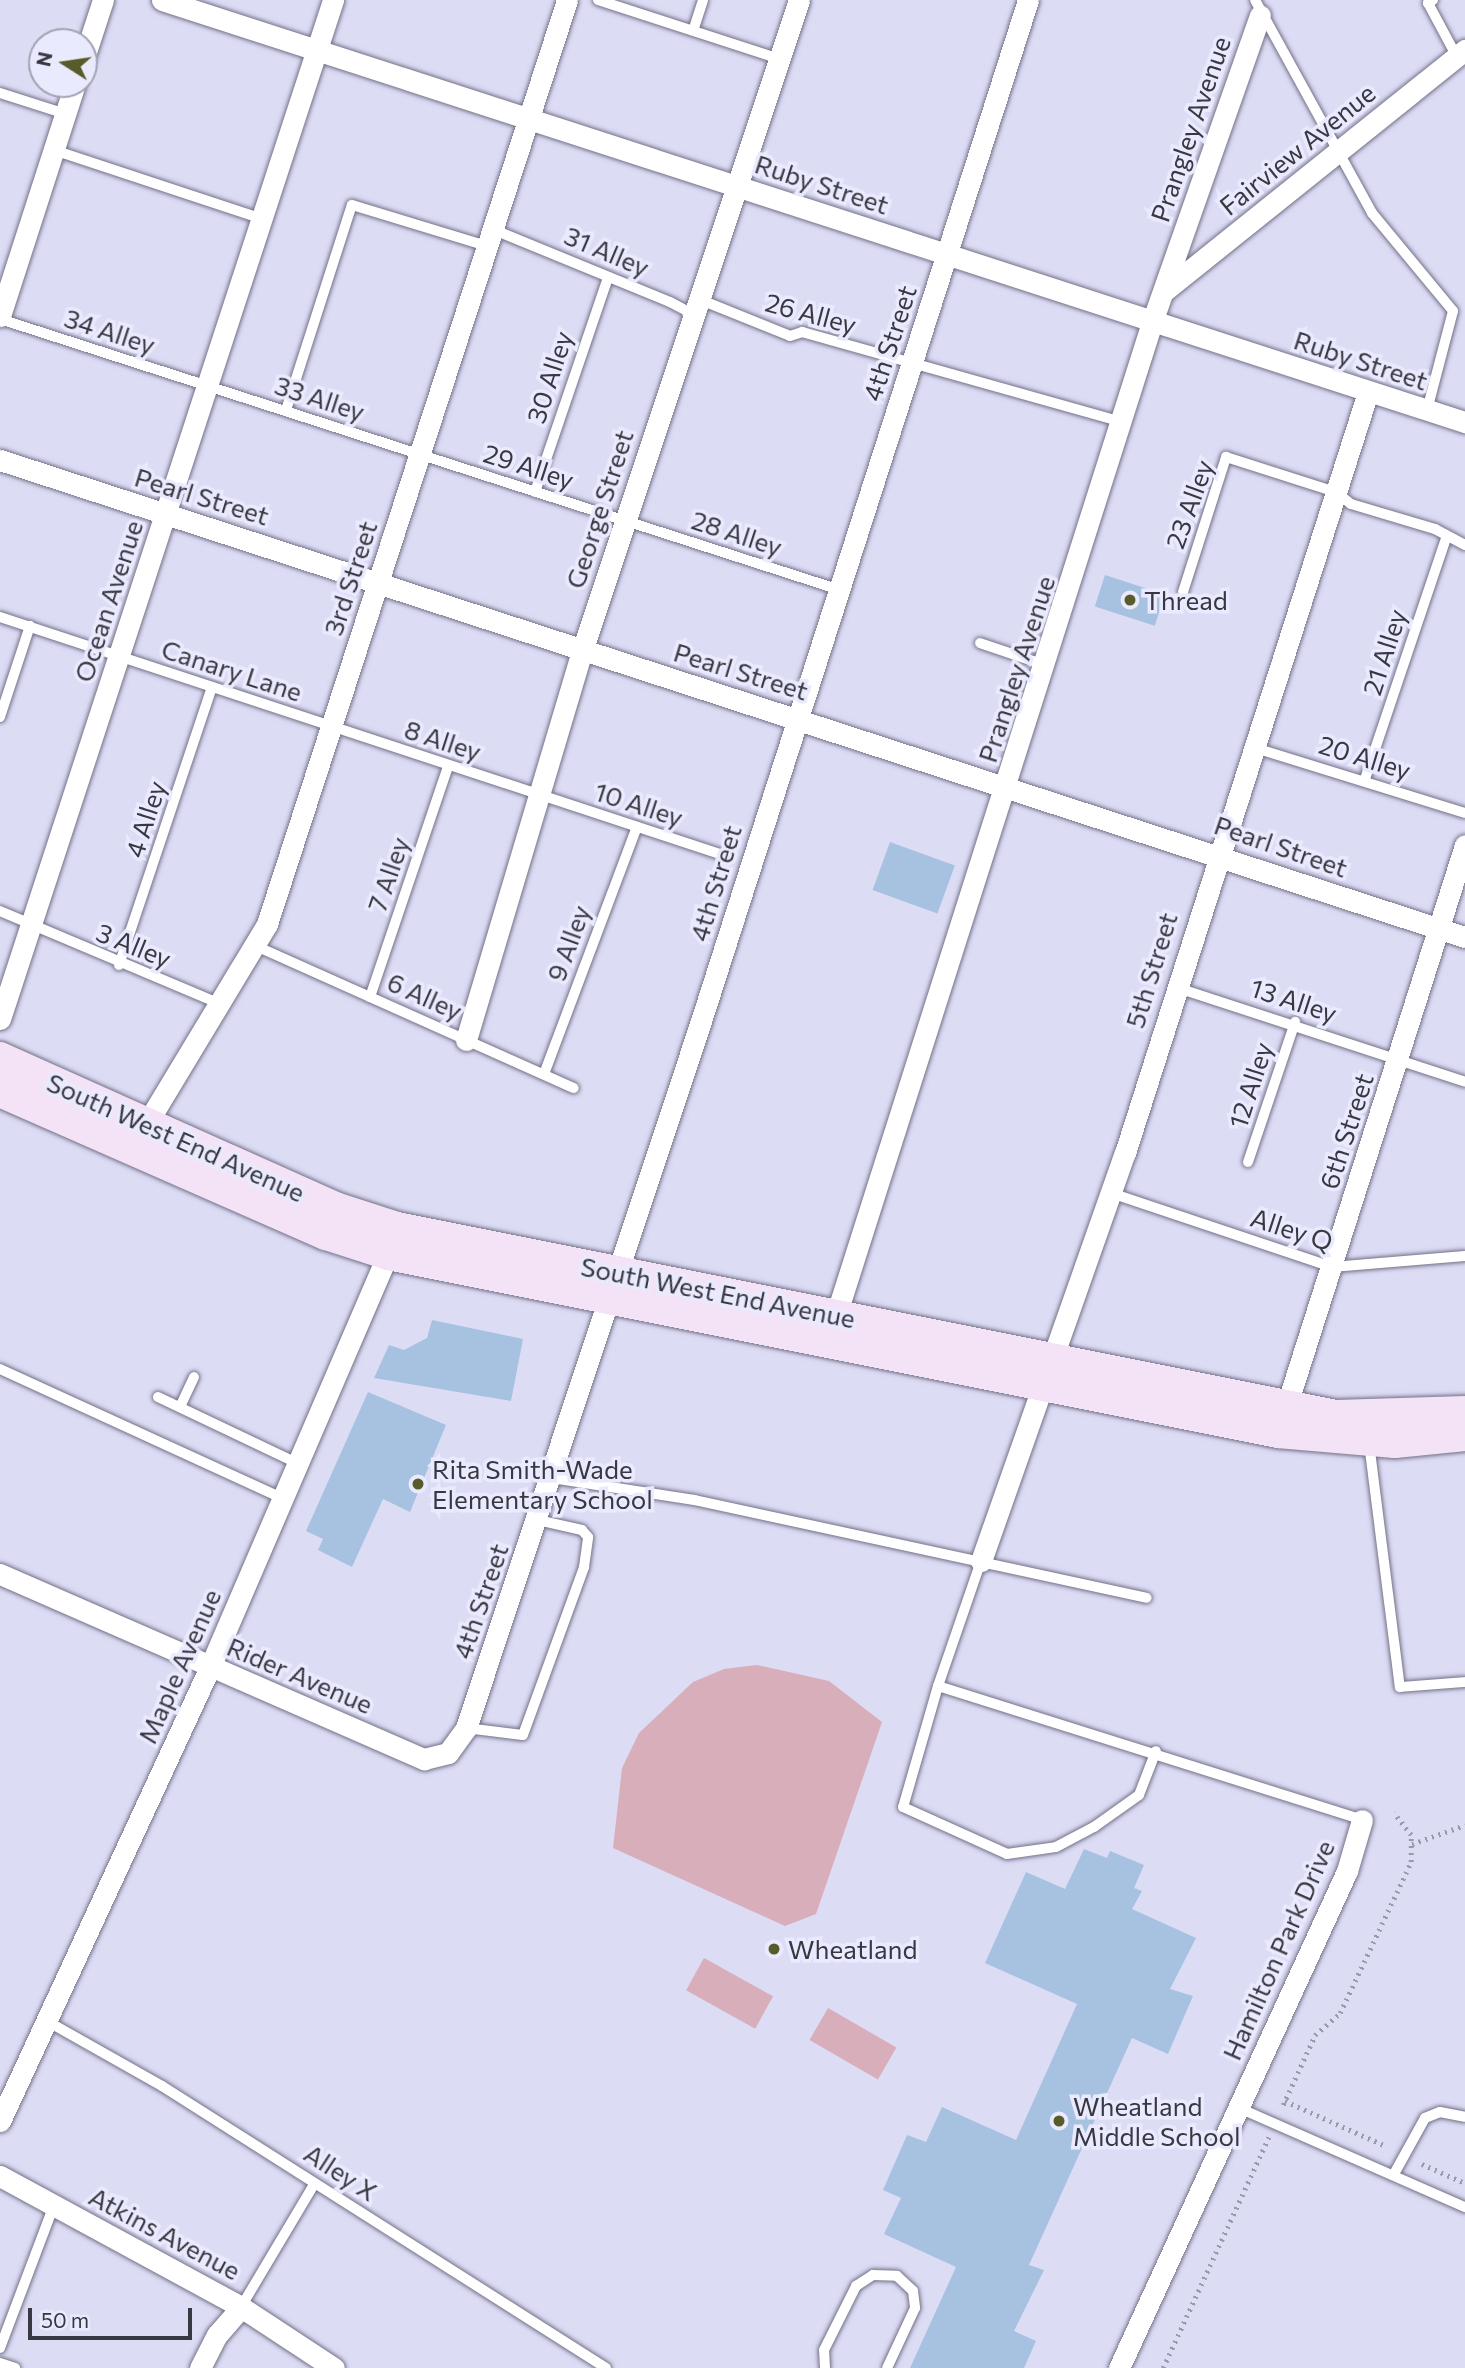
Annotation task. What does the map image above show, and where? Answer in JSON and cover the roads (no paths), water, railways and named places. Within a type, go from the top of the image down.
[{"type":"main road","name":"South West End Avenue","points":[[0,1058],[140,1136],[326,1234],[392,1241],[613,1284],[1050,1371],[1282,1419],[1369,1440],[1465,1435]]},
{"type":"main road","name":"South West End Avenue","points":[[0,1091],[140,1136]]},
{"type":"main road","name":"South West End Avenue","points":[[1282,1419],[1388,1419],[1465,1412]]},
{"type":"street","points":[[94,28],[103,0]]},
{"type":"street","name":"Ruby Street","points":[[162,0],[1152,323],[1465,422]]},
{"type":"street","name":"Ocean Avenue","points":[[0,1019],[333,0]]},
{"type":"street","name":"3rd Street","points":[[140,1136],[256,946],[331,727],[567,0]]},
{"type":"street","name":"George Street","points":[[466,1040],[624,520],[701,300],[799,0]]},
{"type":"street","name":"4th Street","points":[[424,1759],[448,1753],[466,1728],[538,1520],[1028,0]]},
{"type":"street","name":"Prangley Avenue","points":[[832,1328],[1047,666],[1124,422],[1152,323],[1257,8]]},
{"type":"street","name":"Fairview Avenue","points":[[1164,291],[1461,53]]},
{"type":"street","points":[[0,317],[71,98]]},
{"type":"street","name":"5th Street","points":[[981,1561],[1111,1193],[1217,854],[1368,392]]},
{"type":"street","name":"Pearl Street","points":[[0,460],[378,582],[582,652],[1009,785],[1465,937]]},
{"type":"street","name":"6th Street","points":[[1282,1419],[1465,845]]},
{"type":"street","name":"Maple Avenue","points":[[0,2121],[210,1667],[392,1241]]},
{"type":"street","name":"Rider Avenue","points":[[0,1574],[424,1759]]},
{"type":"street","name":"Hamilton Park Drive","points":[[1119,2368],[1347,1871],[1362,1820]]},
{"type":"street","name":"Atkins Avenue","points":[[0,2176],[241,2306],[334,2368]]},
{"type":"street","points":[[200,2368],[216,2335],[241,2306]]},
{"type":"lane","points":[[598,0],[694,28],[780,59]]},
{"type":"lane","points":[[694,28],[703,0]]},
{"type":"lane","points":[[1433,0],[1428,3],[1461,53]]},
{"type":"lane","points":[[1257,8],[1372,213],[1453,311],[1427,410]]},
{"type":"lane","points":[[0,93],[66,114]]},
{"type":"lane","points":[[54,150],[260,218]]},
{"type":"lane","name":"31 Alley","points":[[286,410],[352,205],[490,237],[608,277],[687,311],[690,328]]},
{"type":"lane","name":"30 Alley","points":[[536,492],[608,277]]},
{"type":"lane","name":"26 Alley","points":[[701,300],[790,336],[802,332],[911,365],[1124,422]]},
{"type":"lane","name":"34 Alley","points":[[0,317],[206,387]]},
{"type":"lane","name":"33 Alley","points":[[206,387],[286,410],[420,455]]},
{"type":"lane","name":"29 Alley","points":[[420,455],[624,520]]},
{"type":"lane","name":"23 Alley","points":[[1183,592],[1226,457],[1336,492]]},
{"type":"lane","points":[[1336,492],[1351,504],[1435,529],[1446,539],[1465,545]]},
{"type":"lane","name":"28 Alley","points":[[624,520],[837,589]]},
{"type":"lane","name":"21 Alley","points":[[1365,779],[1446,539]]},
{"type":"lane","name":"Canary Lane","points":[[0,617],[331,727]]},
{"type":"lane","points":[[0,717],[30,626]]},
{"type":"lane","points":[[980,643],[1047,666]]},
{"type":"lane","name":"4 Alley","points":[[119,965],[212,687]]},
{"type":"lane","name":"8 Alley","points":[[331,727],[541,797]]},
{"type":"lane","name":"20 Alley","points":[[1252,747],[1365,779],[1465,813]]},
{"type":"lane","name":"7 Alley","points":[[370,997],[448,766]]},
{"type":"lane","name":"10 Alley","points":[[541,797],[723,855]]},
{"type":"lane","name":"9 Alley","points":[[544,1074],[637,827]]},
{"type":"lane","name":"3 Alley","points":[[0,911],[119,965],[220,1005]]},
{"type":"lane","name":"6 Alley","points":[[256,946],[574,1088]]},
{"type":"lane","name":"13 Alley","points":[[1175,987],[1295,1022],[1465,1082]]},
{"type":"lane","name":"12 Alley","points":[[1248,1163],[1295,1022]]},
{"type":"lane","name":"Alley Q","points":[[1111,1193],[1332,1267],[1465,1256]]},
{"type":"lane","points":[[0,1369],[284,1499]]},
{"type":"lane","points":[[180,1407],[194,1377]]},
{"type":"lane","points":[[159,1397],[299,1464]]},
{"type":"lane","points":[[1369,1440],[1400,1687],[1465,1682]]},
{"type":"lane","points":[[552,1478],[694,1500],[1146,1598]]},
{"type":"lane","points":[[466,1728],[523,1735],[584,1567],[588,1537],[582,1530],[538,1520]]},
{"type":"lane","points":[[981,1561],[938,1686],[903,1807],[1007,1854],[1056,1847],[1094,1828],[1139,1795],[1156,1751]]},
{"type":"lane","points":[[938,1686],[1156,1751],[1362,1820]]},
{"type":"lane","name":"Alley X","points":[[47,2021],[315,2183],[606,2368]]},
{"type":"lane","points":[[1239,2108],[1465,2207]]},
{"type":"lane","points":[[1394,2174],[1425,2118],[1440,2112],[1465,2117]]},
{"type":"lane","points":[[241,2306],[315,2183]]},
{"type":"lane","points":[[0,2348],[54,2205]]},
{"type":"lane","points":[[825,2368],[824,2350],[856,2286],[873,2275],[897,2276],[913,2291],[915,2308],[887,2368]]},
{"type":"lane","points":[[0,2363],[15,2368]]},
{"type":"place","name":"Thread","points":[[1130,600]]},
{"type":"place","name":"Rita Smith-Wade Elementary School","points":[[418,1484]]},
{"type":"place","name":"Wheatland","points":[[774,1949]]},
{"type":"place","name":"Wheatland Middle School","points":[[1059,2121]]}]
